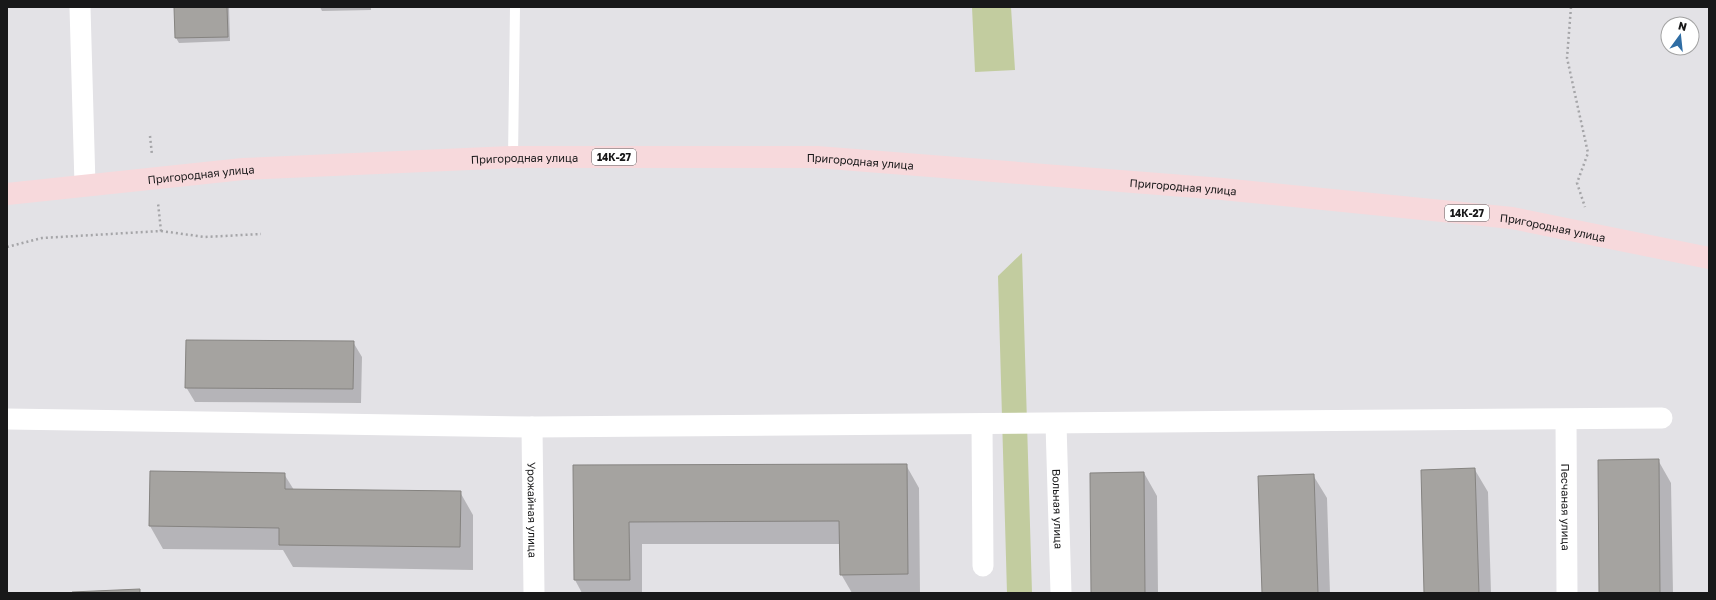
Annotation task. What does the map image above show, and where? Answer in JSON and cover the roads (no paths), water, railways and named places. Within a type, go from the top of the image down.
[{"type":"main road","name":"Пригородная улица","points":[[7,194],[243,169],[513,157],[817,157],[1222,189],[1512,218],[1709,258]]},
{"type":"street","points":[[80,7],[85,185]]},
{"type":"street","points":[[7,419],[532,427],[1566,420],[1662,418]]},
{"type":"street","name":"Песчаная улица","points":[[1566,420],[1567,593]]},
{"type":"street","points":[[982,424],[983,566]]},
{"type":"street","name":"Вольная улица","points":[[1056,424],[1061,593]]},
{"type":"street","name":"Урожайная улица","points":[[532,427],[534,593]]},
{"type":"lane","points":[[513,157],[515,7]]}]
